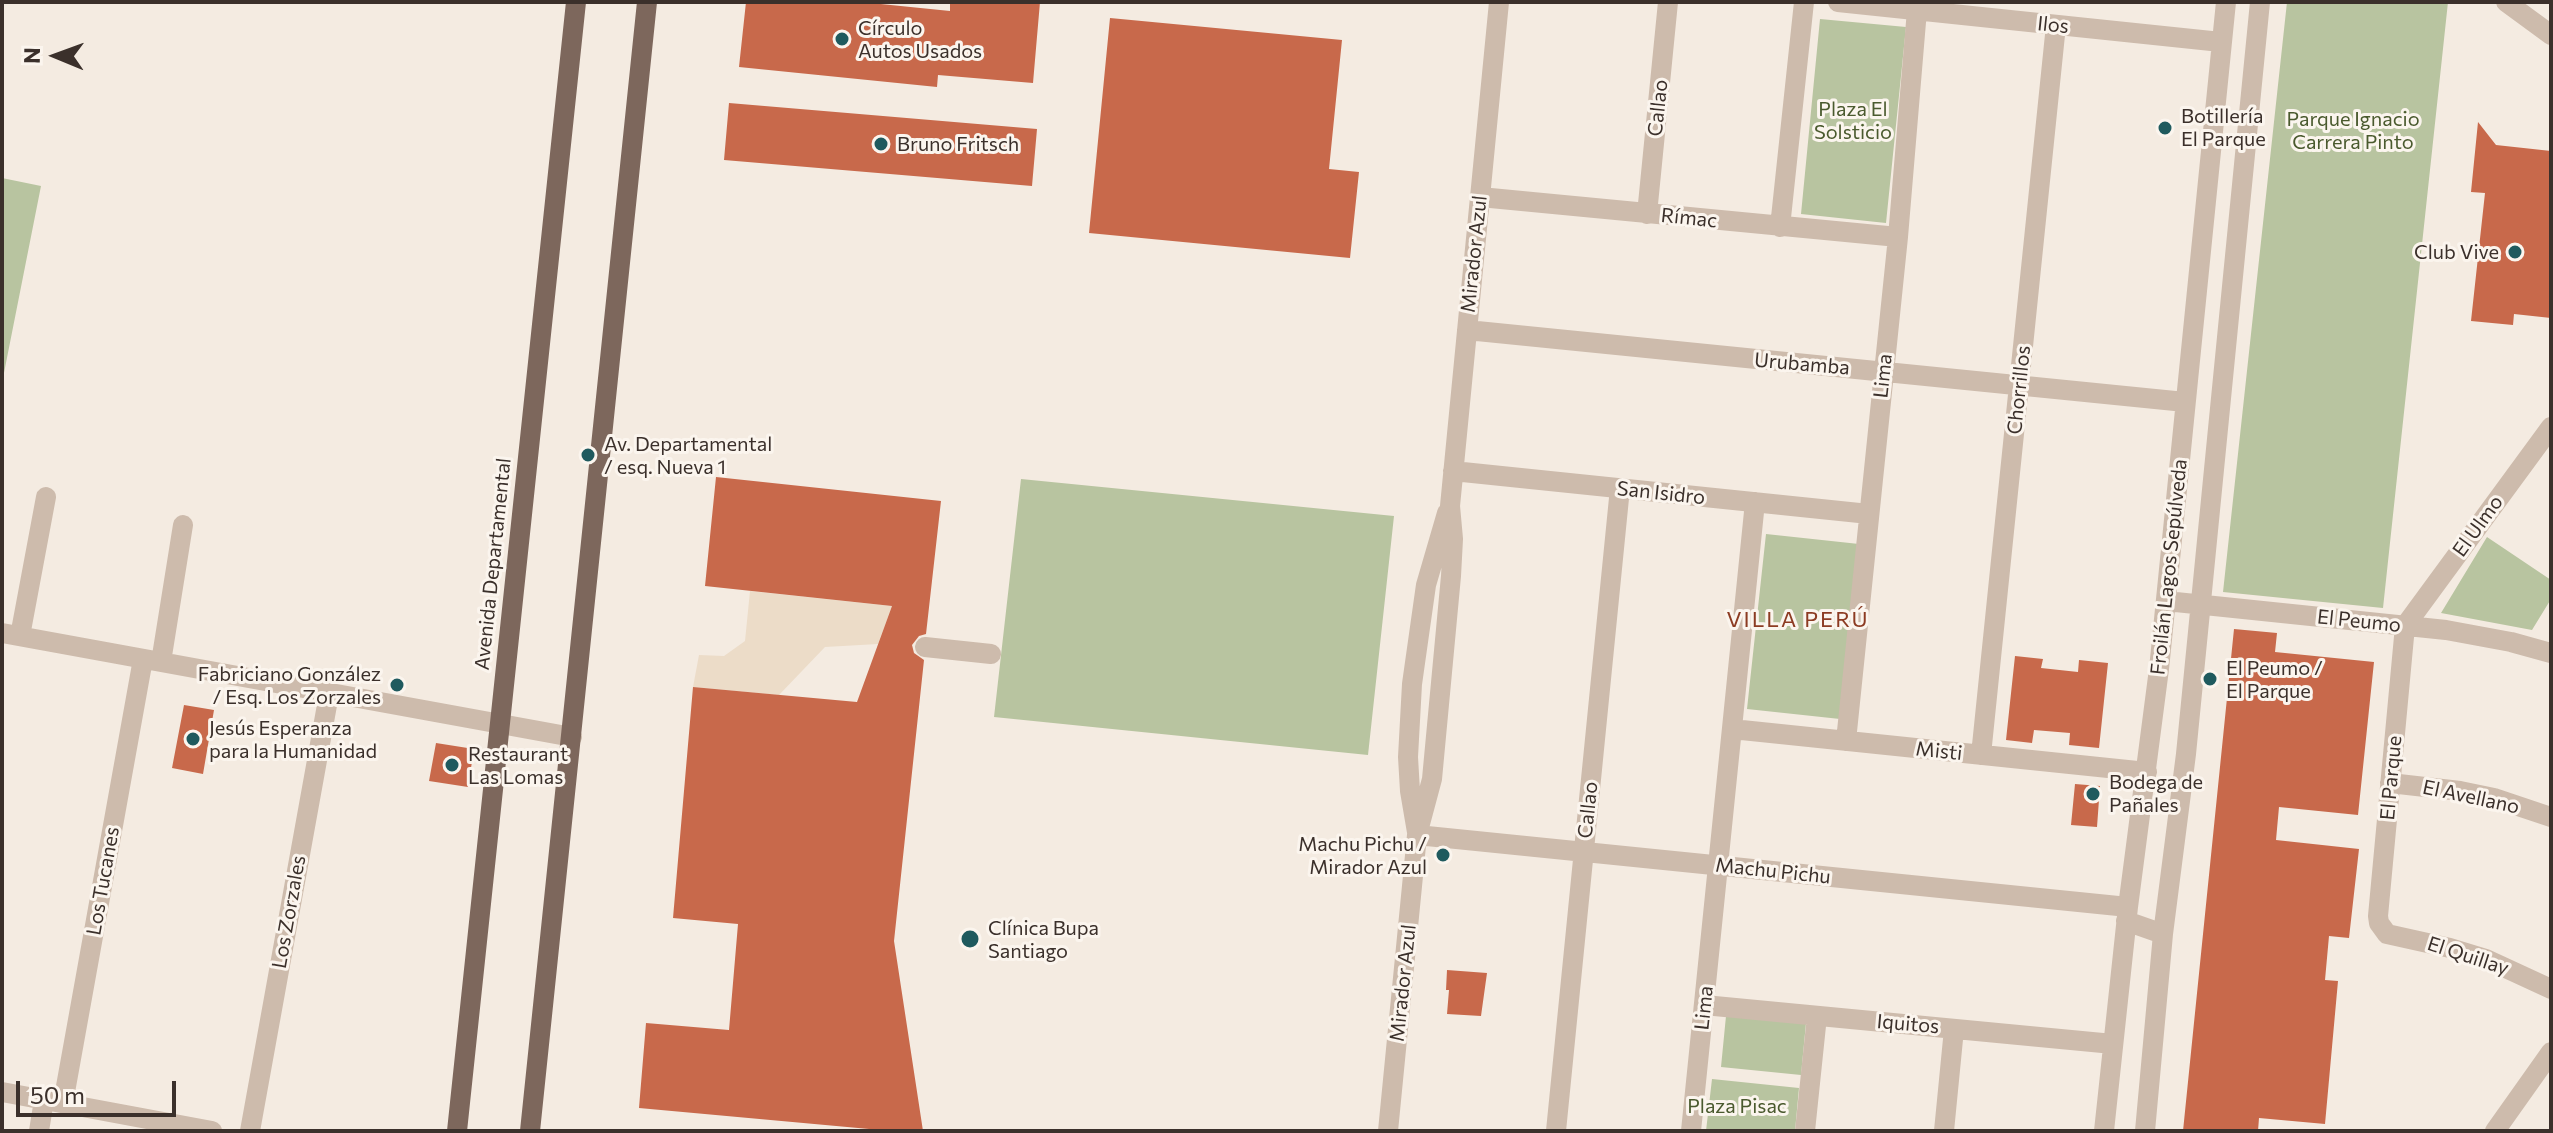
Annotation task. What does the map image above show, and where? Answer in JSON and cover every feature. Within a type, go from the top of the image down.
[{"type":"main road","name":"Avenida Departamental","points":[[457,1131],[576,2]]},
{"type":"main road","points":[[530,1131],[647,2]]},
{"type":"street","name":"Mirador Azul","points":[[1388,1131],[1417,835],[1426,807],[1433,766],[1451,576],[1453,471],[1499,2]]},
{"type":"street","name":"Callao","points":[[1647,214],[1668,2]]},
{"type":"street","points":[[1780,227],[1804,2]]},
{"type":"street","name":"Ilos","points":[[1838,2],[2221,42]]},
{"type":"street","name":"Froilán Lagos Sepúlveda","points":[[2104,1131],[2166,601],[2226,2]]},
{"type":"street","name":"Froilán Lagos Sepúlveda","points":[[2145,1131],[2163,934],[2186,754],[2260,2]]},
{"type":"street","points":[[2506,2],[2551,35]]},
{"type":"street","name":"Lima","points":[[1846,741],[1898,237],[1917,10]]},
{"type":"street","name":"Chorrillos","points":[[1981,755],[2056,25]]},
{"type":"street","points":[[2209,162],[2244,165]]},
{"type":"street","name":"Rímac","points":[[1480,197],[1898,237]]},
{"type":"street","name":"Urubamba","points":[[1467,330],[2185,402]]},
{"type":"street","name":"El Ulmo","points":[[2405,626],[2551,427]]},
{"type":"street","name":"San Isidro","points":[[1453,471],[1869,514]]},
{"type":"street","name":"Callao","points":[[1556,1131],[1620,488]]},
{"type":"street","points":[[46,497],[11,635],[572,737]]},
{"type":"street","name":"Lima","points":[[1691,1131],[1755,502]]},
{"type":"street","name":"Mirador Azul","points":[[1417,835],[1408,757],[1414,671],[1431,563],[1450,506]]},
{"type":"street","name":"Los Tucanes","points":[[39,1131],[54,1102],[183,525]]},
{"type":"street","name":"El Peumo","points":[[2166,601],[2405,626],[2486,637],[2551,653]]},
{"type":"street","name":"El Parque","points":[[2383,930],[2378,916],[2405,626]]},
{"type":"street","points":[[925,647],[991,654]]},
{"type":"street","name":"Los Zorzales","points":[[250,1131],[329,694]]},
{"type":"street","name":"Misti","points":[[1732,729],[2147,772]]},
{"type":"street","name":"El Avellano","points":[[2390,783],[2494,798],[2551,817]]},
{"type":"street","name":"Machu Pichu","points":[[1417,835],[1718,865],[2127,914],[2163,934]]},
{"type":"street","name":"El Quillay","points":[[2383,930],[2392,936],[2486,959],[2551,989]]},
{"type":"street","name":"Iquitos","points":[[1704,1005],[2113,1044]]},
{"type":"street","points":[[1805,1131],[1817,1016]]},
{"type":"street","points":[[1944,1131],[1954,1029]]},
{"type":"street","points":[[2495,1131],[2551,1052]]},
{"type":"street","points":[[2,1092],[156,1126],[212,1131]]},
{"type":"green space","name":"Parque Ignacio Carrera Pinto","points":[[2287,2],[2448,2],[2383,608],[2223,592]]},
{"type":"green space","name":"Plaza El Solsticio","points":[[1820,19],[1906,27],[1886,223],[1801,214]]},
{"type":"green space","points":[[2,178],[41,186],[2,383]]},
{"type":"green space","points":[[1021,479],[1394,516],[1368,755],[994,717]]},
{"type":"green space","points":[[1766,534],[1859,544],[1840,719],[1747,709]]},
{"type":"green space","points":[[2487,537],[2551,580],[2551,599],[2532,630],[2441,613]]},
{"type":"green space","points":[[1726,1016],[1806,1023],[1801,1075],[1721,1067]]},
{"type":"green space","name":"Plaza Pisac","points":[[1712,1079],[1799,1088],[1795,1131],[1706,1131]]},
{"type":"shaded area","points":[[750,591],[892,606],[878,644],[825,647],[779,695],[693,687],[699,655],[724,656],[745,641]]},
{"type":"building","name":"Círculo Autos Usados","points":[[746,2],[861,2],[950,11],[950,2],[1040,2],[1033,83],[938,75],[937,87],[739,67]]},
{"type":"building","points":[[1110,18],[1342,40],[1329,169],[1359,172],[1350,258],[1089,233]]},
{"type":"building","name":"Bruno Fritsch","points":[[729,103],[1037,129],[1032,186],[724,160]]},
{"type":"building","name":"Club Vive","points":[[2478,122],[2496,145],[2551,151],[2551,318],[2514,314],[2513,325],[2471,321],[2485,193],[2471,192]]},
{"type":"building","points":[[716,477],[941,501],[926,634],[919,636],[912,645],[914,653],[924,660],[894,941],[923,1131],[891,1131],[639,1108],[646,1023],[729,1030],[738,924],[673,918],[693,687],[857,702],[892,606],[705,586]]},
{"type":"building","points":[[2234,629],[2277,633],[2275,652],[2374,662],[2358,815],[2279,807],[2276,840],[2359,849],[2349,938],[2329,936],[2325,980],[2338,981],[2325,1124],[2259,1118],[2258,1131],[2183,1131]]},
{"type":"building","points":[[2015,656],[2043,659],[2041,668],[2078,672],[2079,660],[2108,663],[2099,748],[2069,745],[2070,733],[2034,730],[2032,743],[2006,740]]},
{"type":"building","name":"Jesús Esperanza para la Humanidad","points":[[184,705],[214,710],[203,774],[172,768]]},
{"type":"building","name":"Restaurant Las Lomas","points":[[436,743],[474,749],[468,787],[429,781]]},
{"type":"building","points":[[2075,784],[2100,786],[2097,827],[2071,825]]},
{"type":"building","points":[[1447,970],[1487,973],[1481,1016],[1447,1014]]},
{"type":"place","name":"Círculo Autos Usados","points":[[842,39]]},
{"type":"place","name":"Botillería El Parque","points":[[2165,128]]},
{"type":"place","name":"Bruno Fritsch","points":[[881,144]]},
{"type":"place","name":"Club Vive","points":[[2515,252]]},
{"type":"place","name":"Av. Departamental / esq. Nueva 1","points":[[588,455]]},
{"type":"place","name":"El Peumo / El Parque","points":[[2210,679]]},
{"type":"place","name":"Fabriciano González / Esq. Los Zorzales","points":[[397,685]]},
{"type":"place","name":"Jesús Esperanza para la Humanidad","points":[[193,739]]},
{"type":"place","name":"Restaurant Las Lomas","points":[[452,765]]},
{"type":"place","name":"Bodega de Pañales","points":[[2093,794]]},
{"type":"place","name":"Machu Pichu / Mirador Azul","points":[[1443,855]]},
{"type":"place","name":"Clínica Bupa Santiago","points":[[970,939]]},
{"type":"district","name":"VILLA PERÚ","points":[[1798,620]]}]
